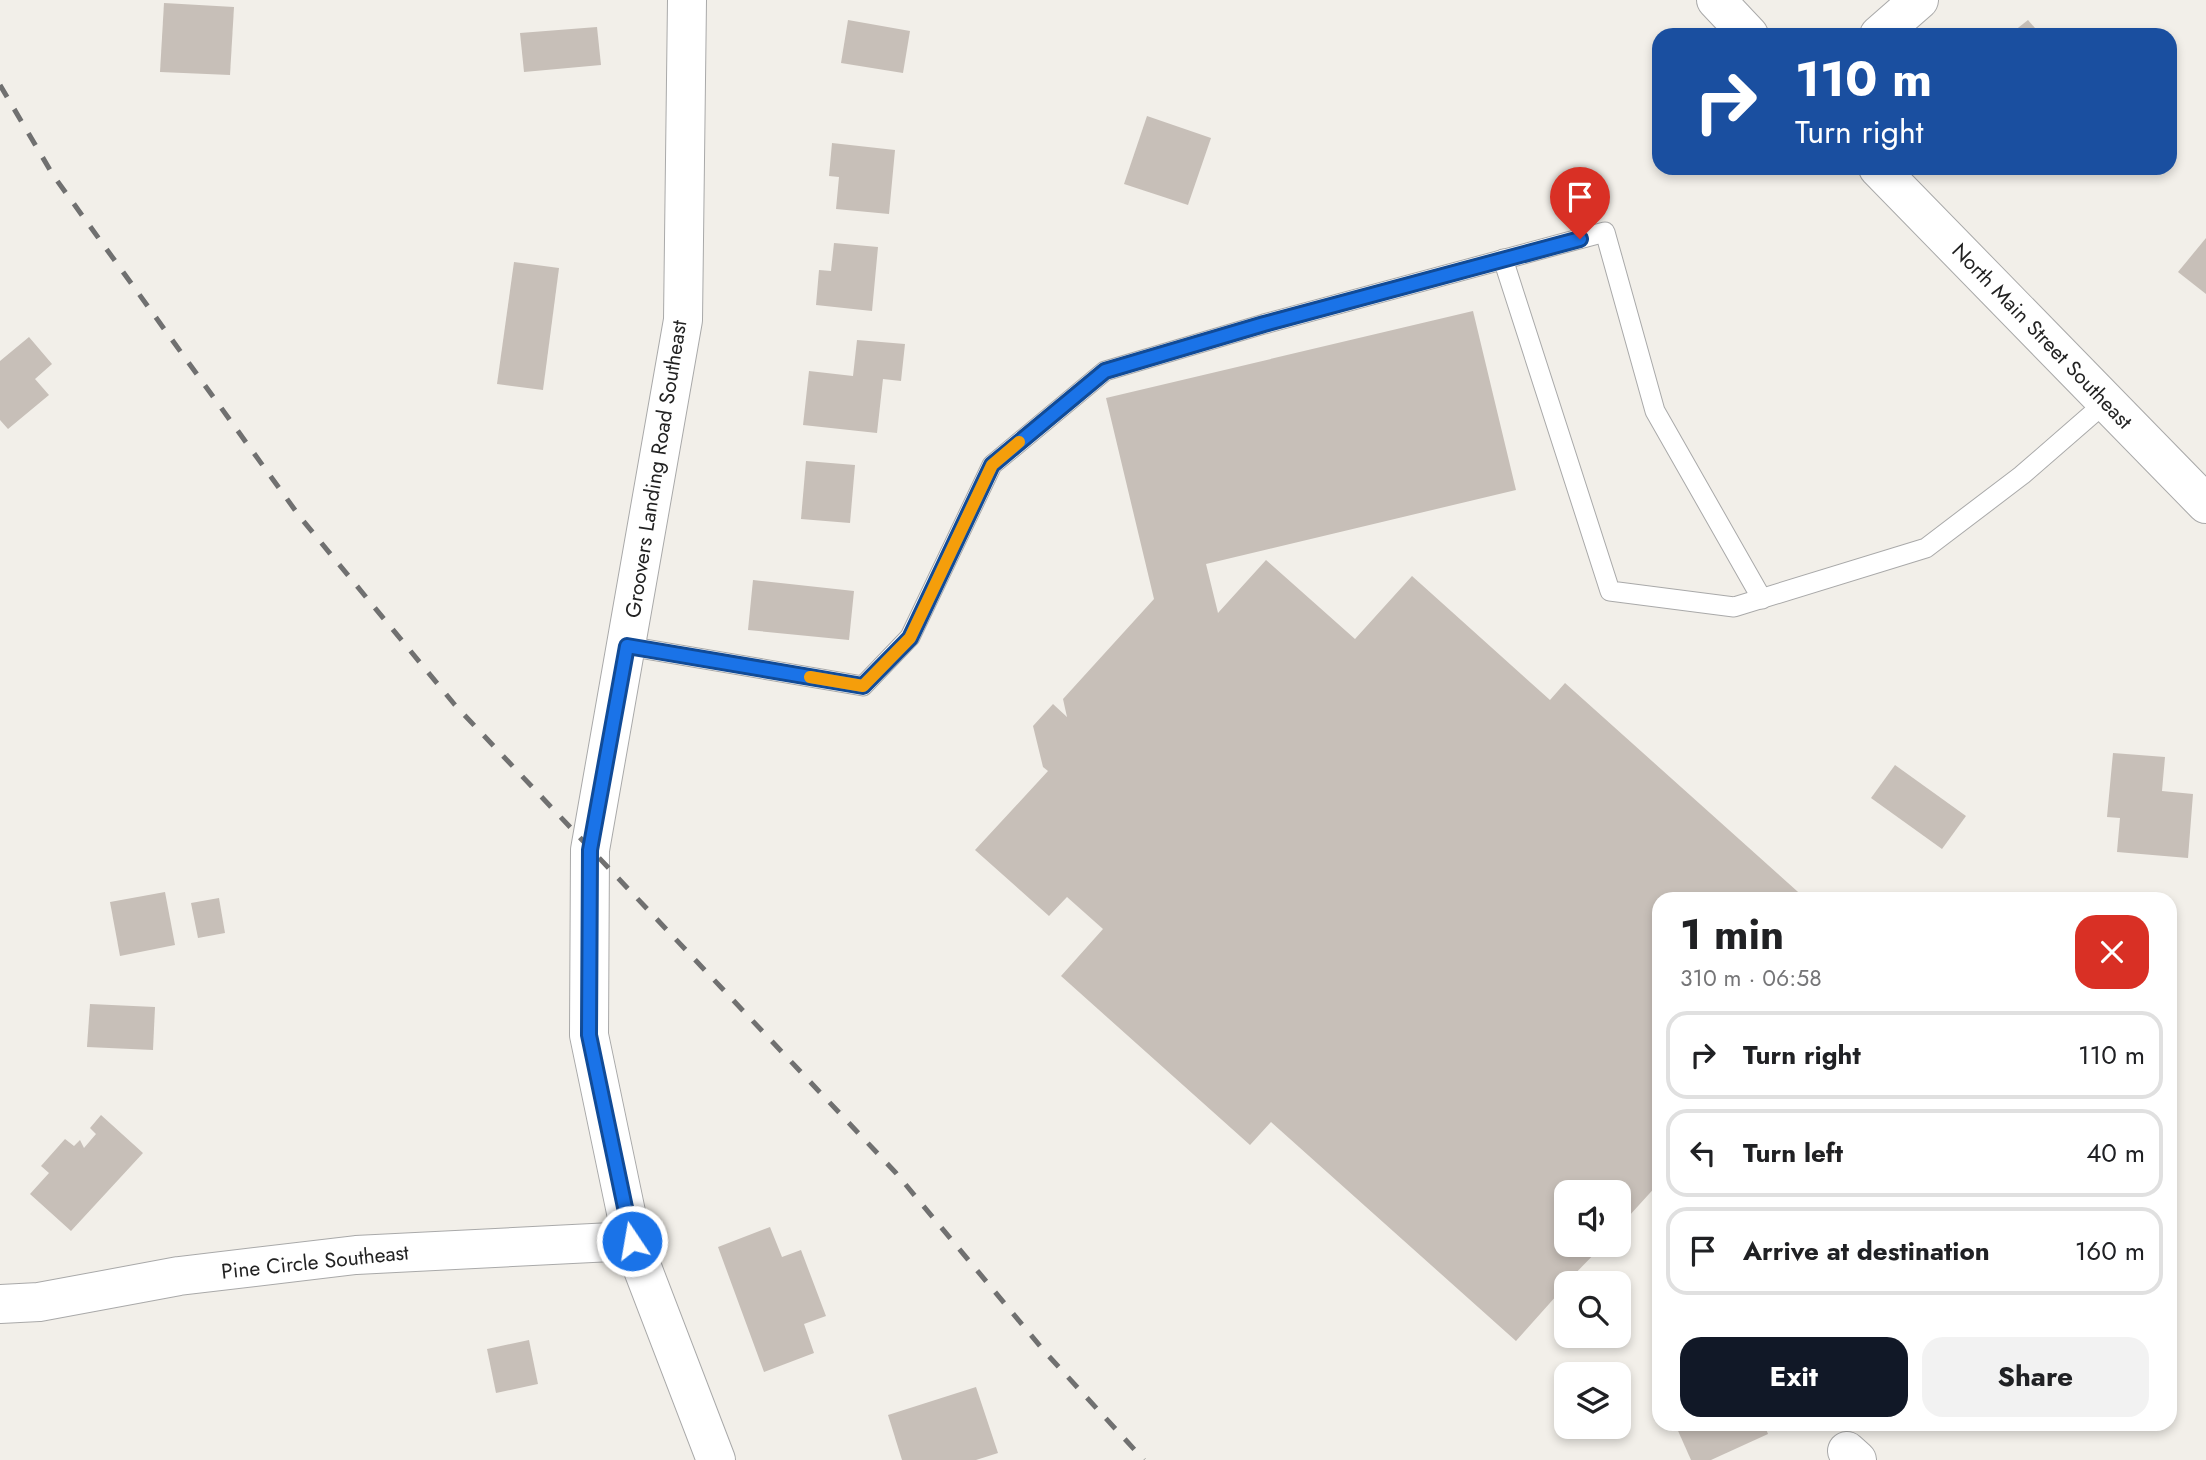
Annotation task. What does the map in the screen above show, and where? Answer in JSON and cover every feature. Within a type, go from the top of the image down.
[{"type":"street","name":"Groovers Landing Road Southeast","points":[[687,0],[682,320],[590,850],[589,1035],[632,1241],[716,1460]]},
{"type":"street","points":[[1716,0],[1742,28]]},
{"type":"street","points":[[1887,28],[1919,0]]},
{"type":"street","name":"North Main Street Southeast","points":[[1885,175],[2206,504]]},
{"type":"street","name":"Pine Circle Southeast","points":[[0,1304],[39,1302],[179,1276],[356,1255],[632,1241]]},
{"type":"lane","points":[[627,646],[863,686],[910,638],[992,465],[1105,371],[1264,324],[1605,232],[1656,411],[1762,598]]},
{"type":"lane","points":[[1503,259],[1610,592],[1734,607],[1926,548],[2022,475],[2106,402]]},
{"type":"building","points":[[164,3],[234,7],[230,75],[160,72]]},
{"type":"building","points":[[848,20],[910,31],[903,73],[841,63]]},
{"type":"building","points":[[2028,20],[2035,28],[2018,28]]},
{"type":"building","points":[[597,27],[601,65],[524,72],[520,33]]},
{"type":"building","points":[[1147,116],[1211,138],[1188,205],[1124,184]]},
{"type":"building","points":[[832,143],[895,150],[889,214],[836,209],[839,177],[829,176]]},
{"type":"building","points":[[2206,238],[2206,294],[2178,272]]},
{"type":"building","points":[[834,243],[878,247],[872,311],[816,305],[819,270],[831,271]]},
{"type":"building","points":[[514,262],[559,268],[543,390],[497,384]]},
{"type":"building","points":[[1473,311],[1516,490],[1206,564],[1218,613],[1266,560],[1355,639],[1412,576],[1550,700],[1565,683],[1798,892],[1652,892],[1652,1191],[1631,1214],[1631,1180],[1554,1180],[1554,1257],[1591,1257],[1578,1271],[1554,1271],[1554,1298],[1516,1341],[1271,1122],[1250,1145],[1061,976],[1103,929],[1067,897],[1049,916],[975,850],[1048,771],[1043,767],[1033,726],[1053,704],[1067,717],[1063,699],[1154,599],[1106,398]]},
{"type":"building","points":[[29,337],[52,364],[35,379],[49,395],[8,429],[0,420],[0,361]]},
{"type":"building","points":[[857,340],[905,344],[901,381],[883,379],[877,433],[803,425],[809,371],[853,376]]},
{"type":"building","points":[[806,461],[855,465],[850,523],[801,519]]},
{"type":"building","points":[[753,580],[854,591],[849,640],[748,630]]},
{"type":"building","points":[[2113,753],[2165,757],[2162,791],[2193,794],[2188,858],[2117,852],[2120,818],[2107,817]]},
{"type":"building","points":[[1895,765],[1966,816],[1942,849],[1871,798]]},
{"type":"building","points":[[165,892],[175,945],[120,956],[110,902]]},
{"type":"building","points":[[219,898],[225,933],[198,938],[191,903]]},
{"type":"building","points":[[90,1004],[155,1007],[153,1050],[87,1047]]},
{"type":"building","points":[[101,1115],[143,1153],[71,1231],[30,1194],[49,1173],[41,1166],[65,1139],[74,1146],[80,1140],[84,1148],[96,1134],[90,1128]]},
{"type":"building","points":[[770,1227],[782,1257],[801,1250],[826,1316],[804,1324],[814,1353],[764,1372],[718,1247]]},
{"type":"building","points":[[529,1340],[538,1384],[496,1393],[487,1349]]},
{"type":"building","points":[[976,1387],[998,1453],[976,1460],[902,1460],[888,1415]]},
{"type":"building","points":[[1678,1431],[1767,1431],[1768,1434],[1711,1460],[1691,1460]]},
{"type":"railway","points":[[0,85],[53,175],[300,517],[455,705],[896,1173],[1045,1352],[1144,1460]]},
{"type":"slow traffic","points":[[810,677],[863,686],[910,638],[992,465],[1019,442]]},
{"type":"route","points":[[632,1241],[589,1035],[590,850],[627,646],[863,686],[910,638],[992,465],[1105,371],[1264,324],[1580,239]]}]
